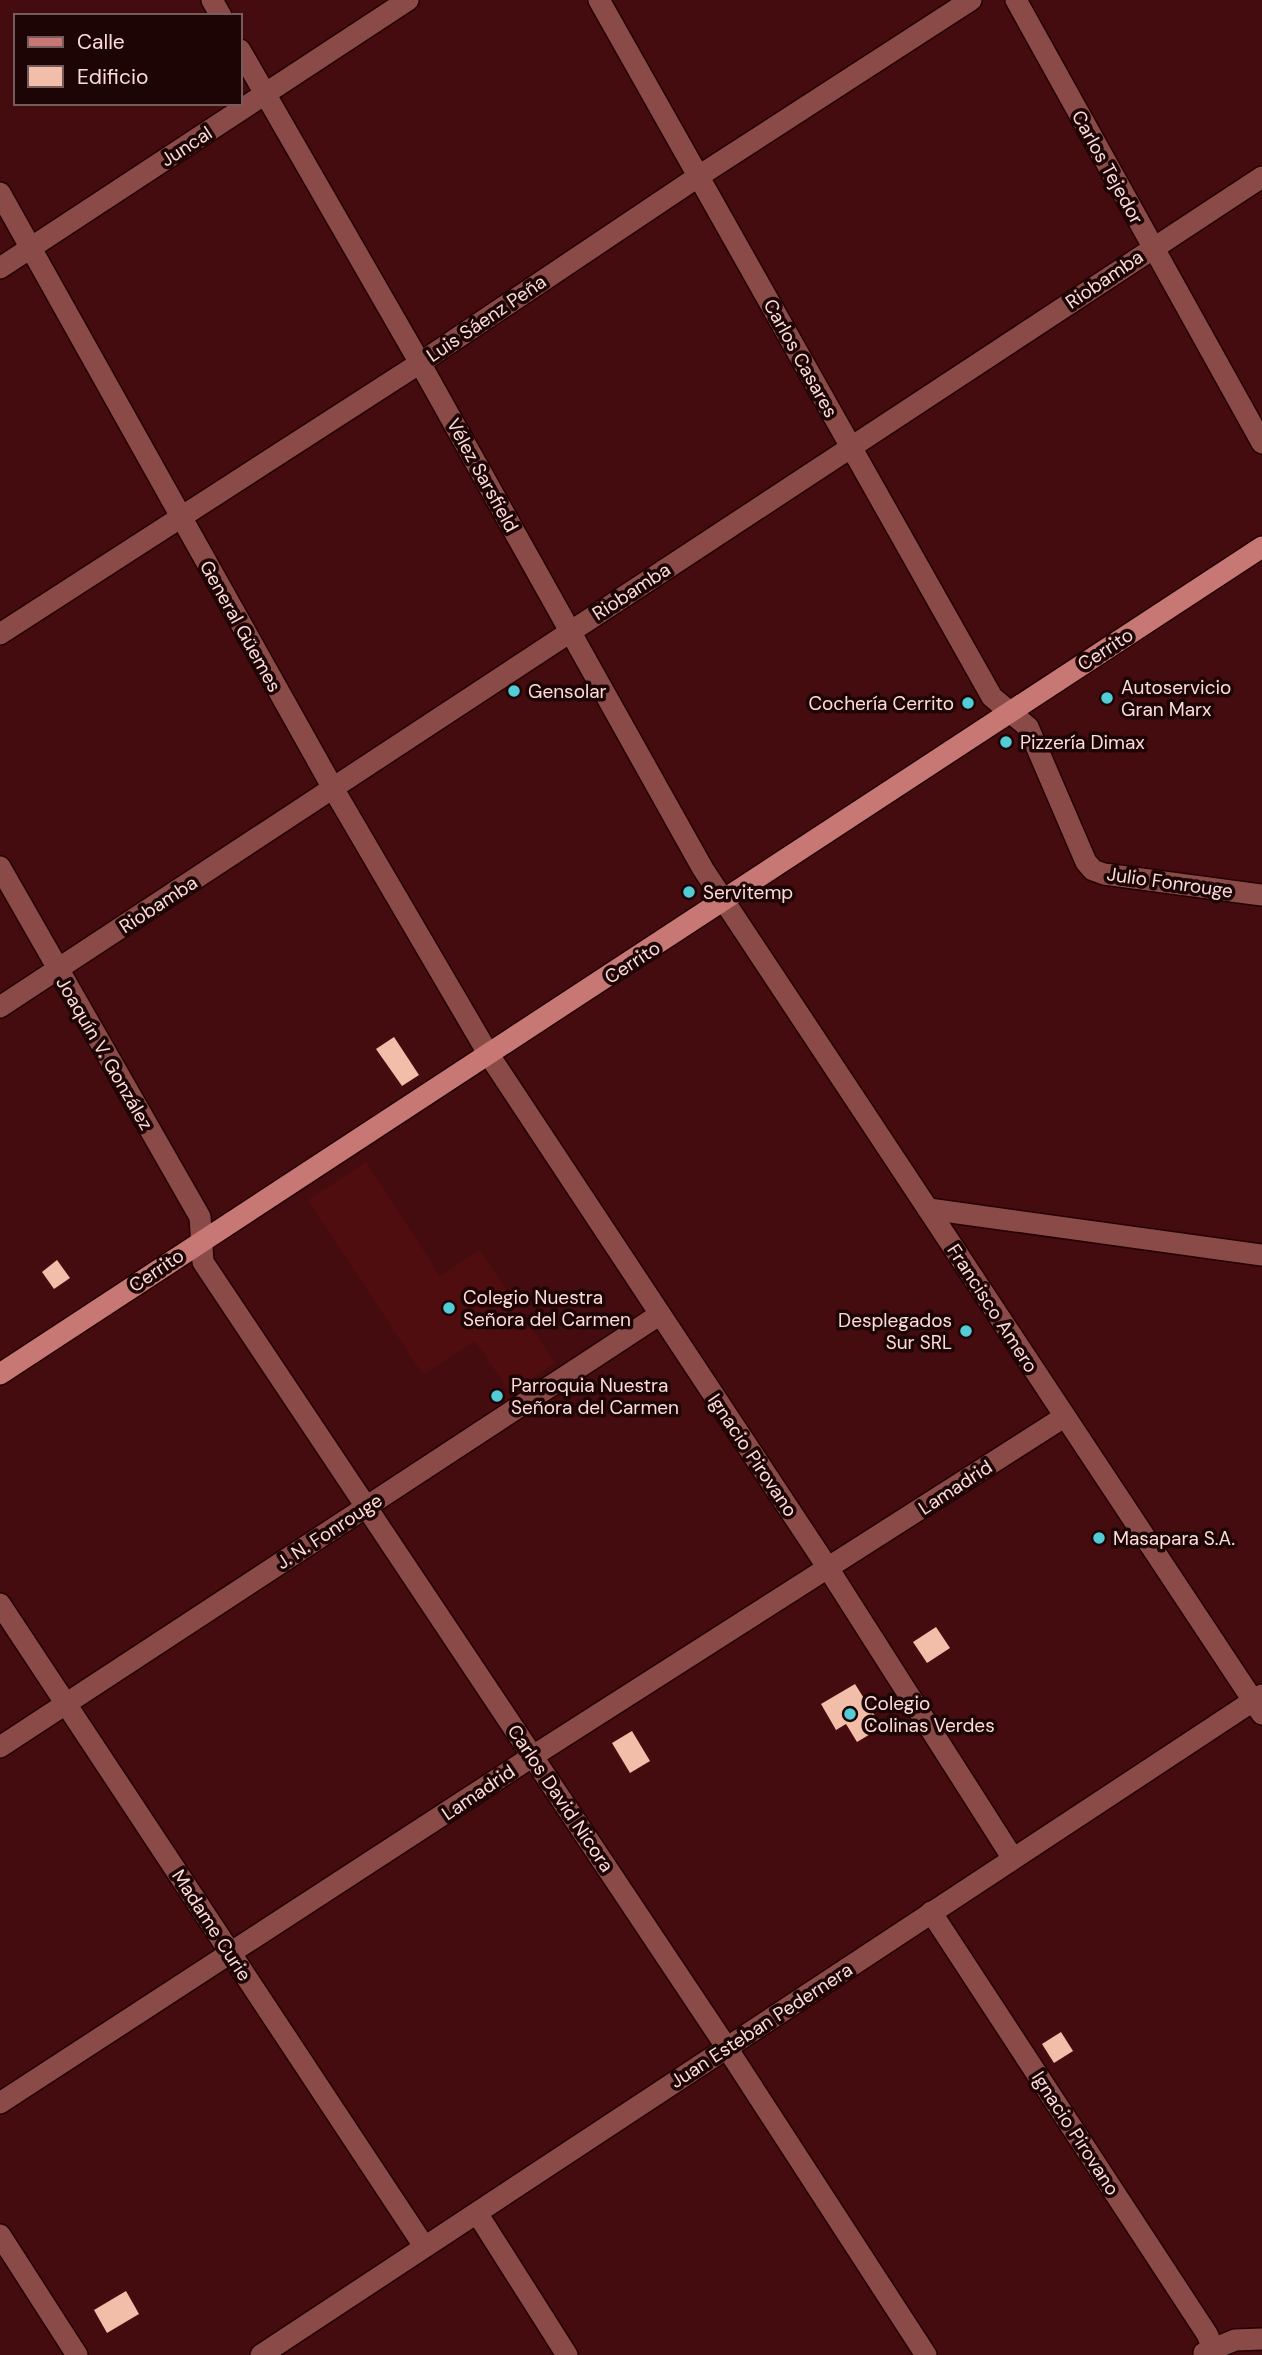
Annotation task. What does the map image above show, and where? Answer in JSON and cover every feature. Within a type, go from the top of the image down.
[{"type":"main road","name":"Cerrito","points":[[0,1374],[1262,547]]},
{"type":"street","name":"Juncal","points":[[0,268],[408,0]]},
{"type":"street","name":"Carlos Casares","points":[[599,0],[992,697],[1002,707],[1010,710]]},
{"type":"street","name":"Luis Sáenz Peña","points":[[0,634],[420,363],[699,176],[971,0]]},
{"type":"street","name":"Carlos Tejedor","points":[[1016,0],[1262,443]]},
{"type":"street","name":"Vélez Sarsfield","points":[[242,54],[724,901]]},
{"type":"street","name":"Riobamba","points":[[0,1007],[334,790],[570,631],[852,449],[1262,177]]},
{"type":"street","name":"General Güemes","points":[[0,193],[334,790],[489,1055]]},
{"type":"street","name":"Julio Fonrouge","points":[[1010,710],[1028,727],[1086,862],[1093,870],[1262,895]]},
{"type":"street","name":"Joaquín V. González","points":[[0,867],[200,1217],[200,1241]]},
{"type":"street","name":"Francisco Amero","points":[[724,901],[1064,1417],[1259,1703]]},
{"type":"street","name":"Ignacio Pirovano","points":[[489,1055],[828,1569],[1013,1857]]},
{"type":"street","points":[[929,1209],[1262,1255]]},
{"type":"street","name":"Carlos David Nicora","points":[[200,1241],[203,1262],[727,2048],[926,2355]]},
{"type":"street","name":"J. N. Fonrouge","points":[[0,1747],[659,1315]]},
{"type":"street","name":"Lamadrid","points":[[0,2104],[533,1756],[1064,1417]]},
{"type":"street","name":"Madame Curie","points":[[0,1604],[424,2246]]},
{"type":"street","name":"Juan Esteban Pedernera","points":[[261,2355],[1013,1857],[1259,1703]]},
{"type":"street","name":"Ignacio Pirovano","points":[[931,1912],[1211,2352]]},
{"type":"street","points":[[477,2213],[567,2355]]},
{"type":"street","points":[[0,2235],[77,2355]]},
{"type":"street","points":[[1211,2352],[1235,2340],[1262,2339]]},
{"type":"shaded area","name":"Colegio Nuestra Señora del Carmen","points":[[366,1162],[440,1276],[480,1250],[555,1363],[510,1393],[475,1341],[423,1375],[308,1200]]},
{"type":"building","points":[[394,1037],[419,1075],[402,1086],[376,1049]]},
{"type":"building","points":[[57,1260],[70,1278],[54,1289],[42,1272]]},
{"type":"building","points":[[936,1627],[950,1648],[927,1663],[913,1642]]},
{"type":"building","name":"Colegio Colinas Verdes","points":[[855,1684],[882,1727],[857,1742],[846,1724],[836,1730],[821,1704]]},
{"type":"building","points":[[632,1731],[650,1761],[630,1773],[612,1743]]},
{"type":"building","points":[[1061,2032],[1073,2051],[1054,2063],[1042,2044]]},
{"type":"building","points":[[126,2291],[139,2314],[107,2333],[94,2310]]},
{"type":"place","name":"Gensolar","points":[[514,691]]},
{"type":"place","name":"Autoservicio Gran Marx","points":[[1107,698]]},
{"type":"place","name":"Cochería Cerrito","points":[[968,703]]},
{"type":"place","name":"Pizzería Dimax","points":[[1006,742]]},
{"type":"place","name":"Servitemp","points":[[689,892]]},
{"type":"place","name":"Colegio Nuestra Señora del Carmen","points":[[449,1308]]},
{"type":"place","name":"Desplegados Sur SRL","points":[[966,1331]]},
{"type":"place","name":"Parroquia Nuestra Señora del Carmen","points":[[497,1396]]},
{"type":"place","name":"Masapara S.A.","points":[[1099,1538]]},
{"type":"place","name":"Colegio Colinas Verdes","points":[[850,1714]]}]
